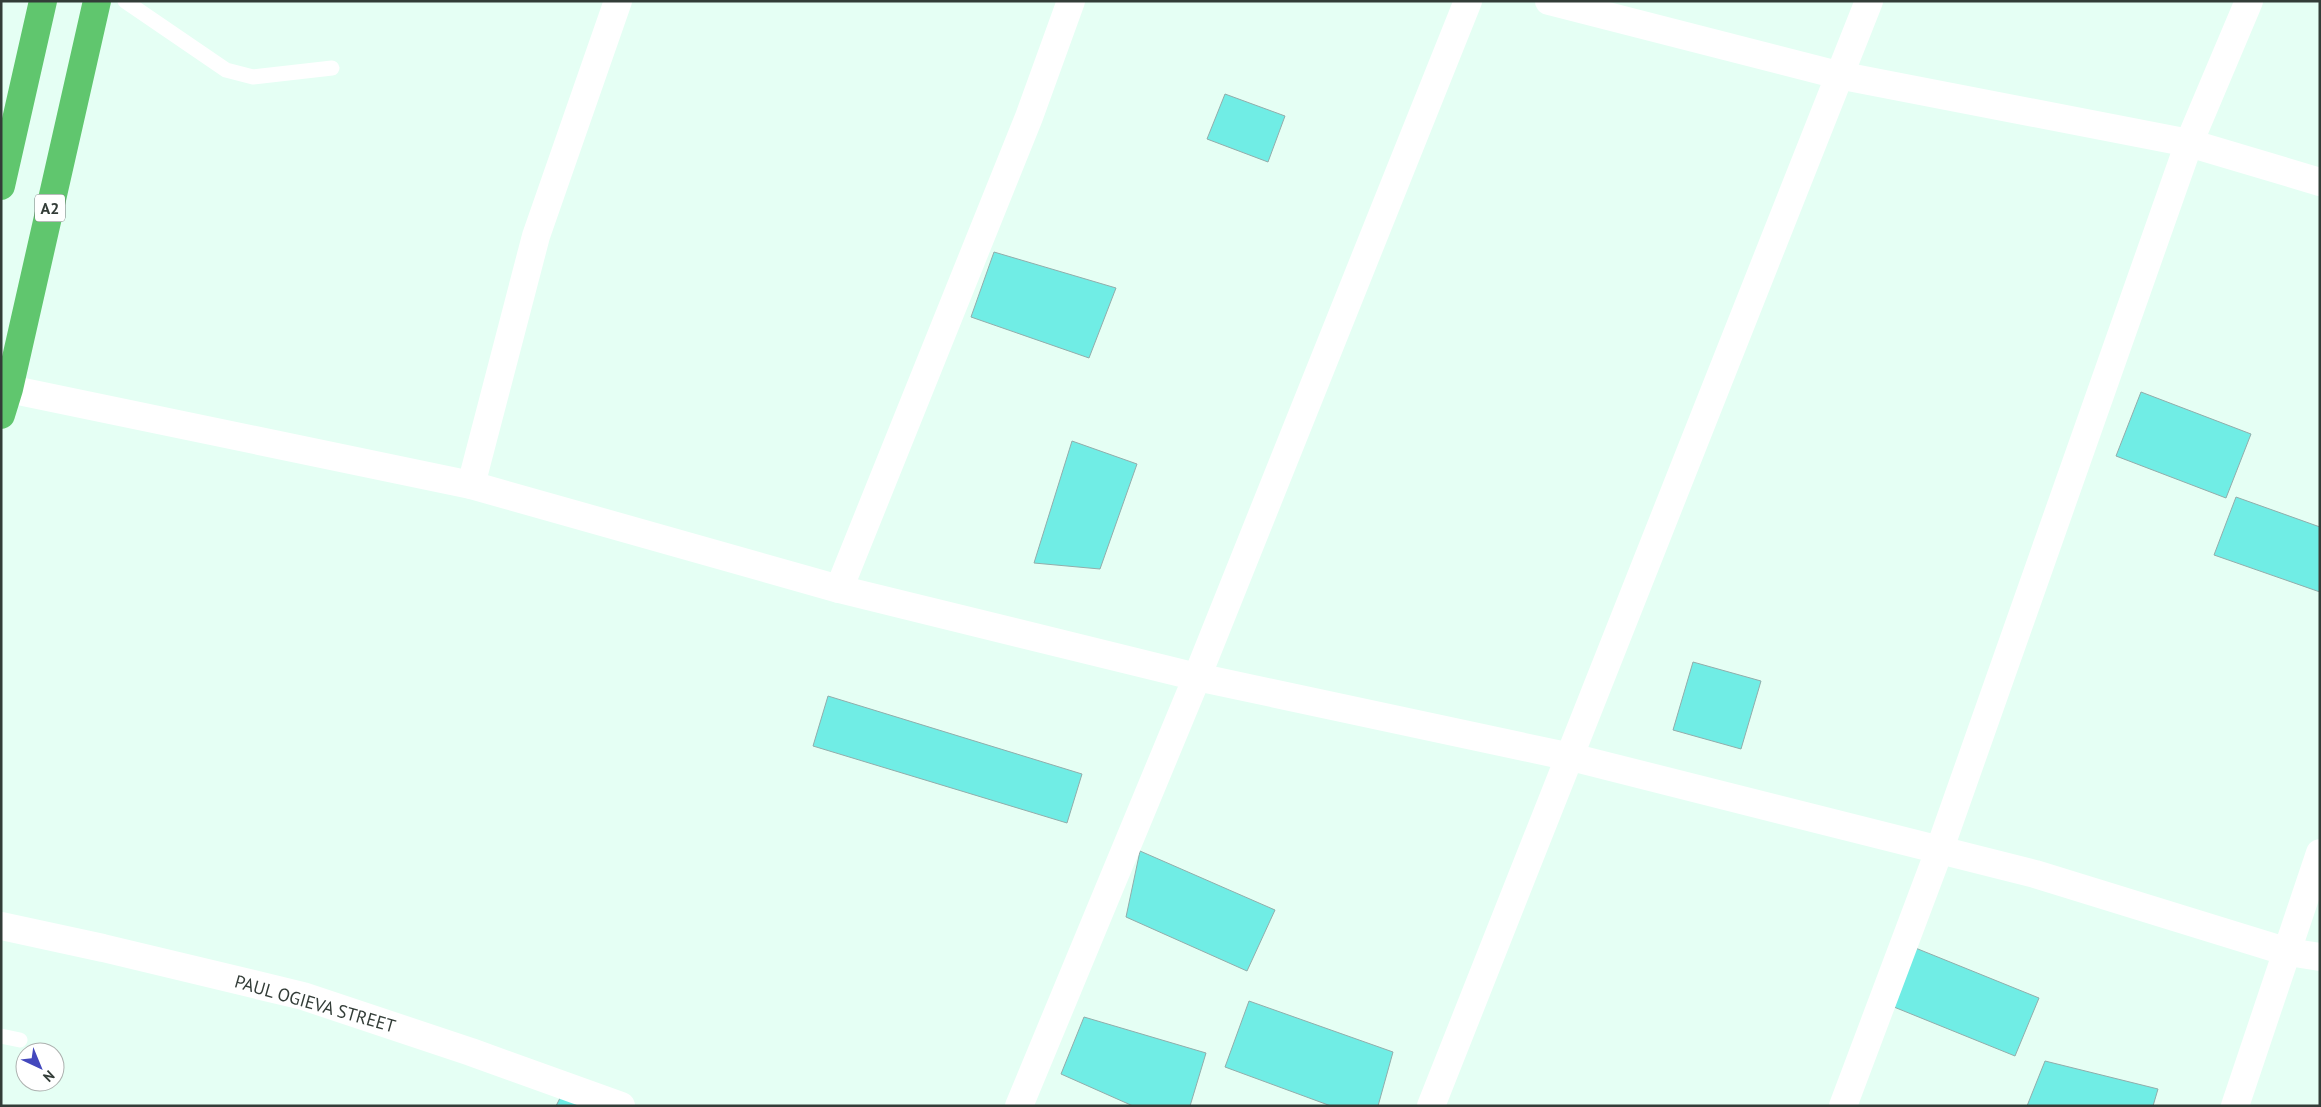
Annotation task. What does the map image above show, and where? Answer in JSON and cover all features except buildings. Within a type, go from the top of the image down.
[{"type":"highway","name":"A2","points":[[1,415],[9,389],[97,1]]},
{"type":"highway","points":[[1,186],[5,152],[40,3]]},
{"type":"street","points":[[471,485],[536,236],[618,1]]},
{"type":"street","points":[[839,589],[1029,117],[1071,1]]},
{"type":"street","points":[[1019,1106],[1197,677],[1468,1]]},
{"type":"street","points":[[1549,1],[1838,75],[2190,144],[2320,182]]},
{"type":"street","points":[[1431,1106],[1571,757],[1838,75],[1869,1]]},
{"type":"street","points":[[1843,1106],[1939,851],[2190,144],[2249,1]]},
{"type":"street","points":[[9,389],[471,485],[839,589],[1197,677],[1571,757],[2035,874],[2288,952],[2320,957]]},
{"type":"street","points":[[2236,1106],[2320,853]]},
{"type":"street","name":"PAUL OGIEVA STREET","points":[[1,926],[103,948],[303,996],[471,1052],[622,1106]]},
{"type":"lane","points":[[125,1],[226,70],[253,77],[332,68]]},
{"type":"lane","points":[[1,1036],[20,1040]]}]
